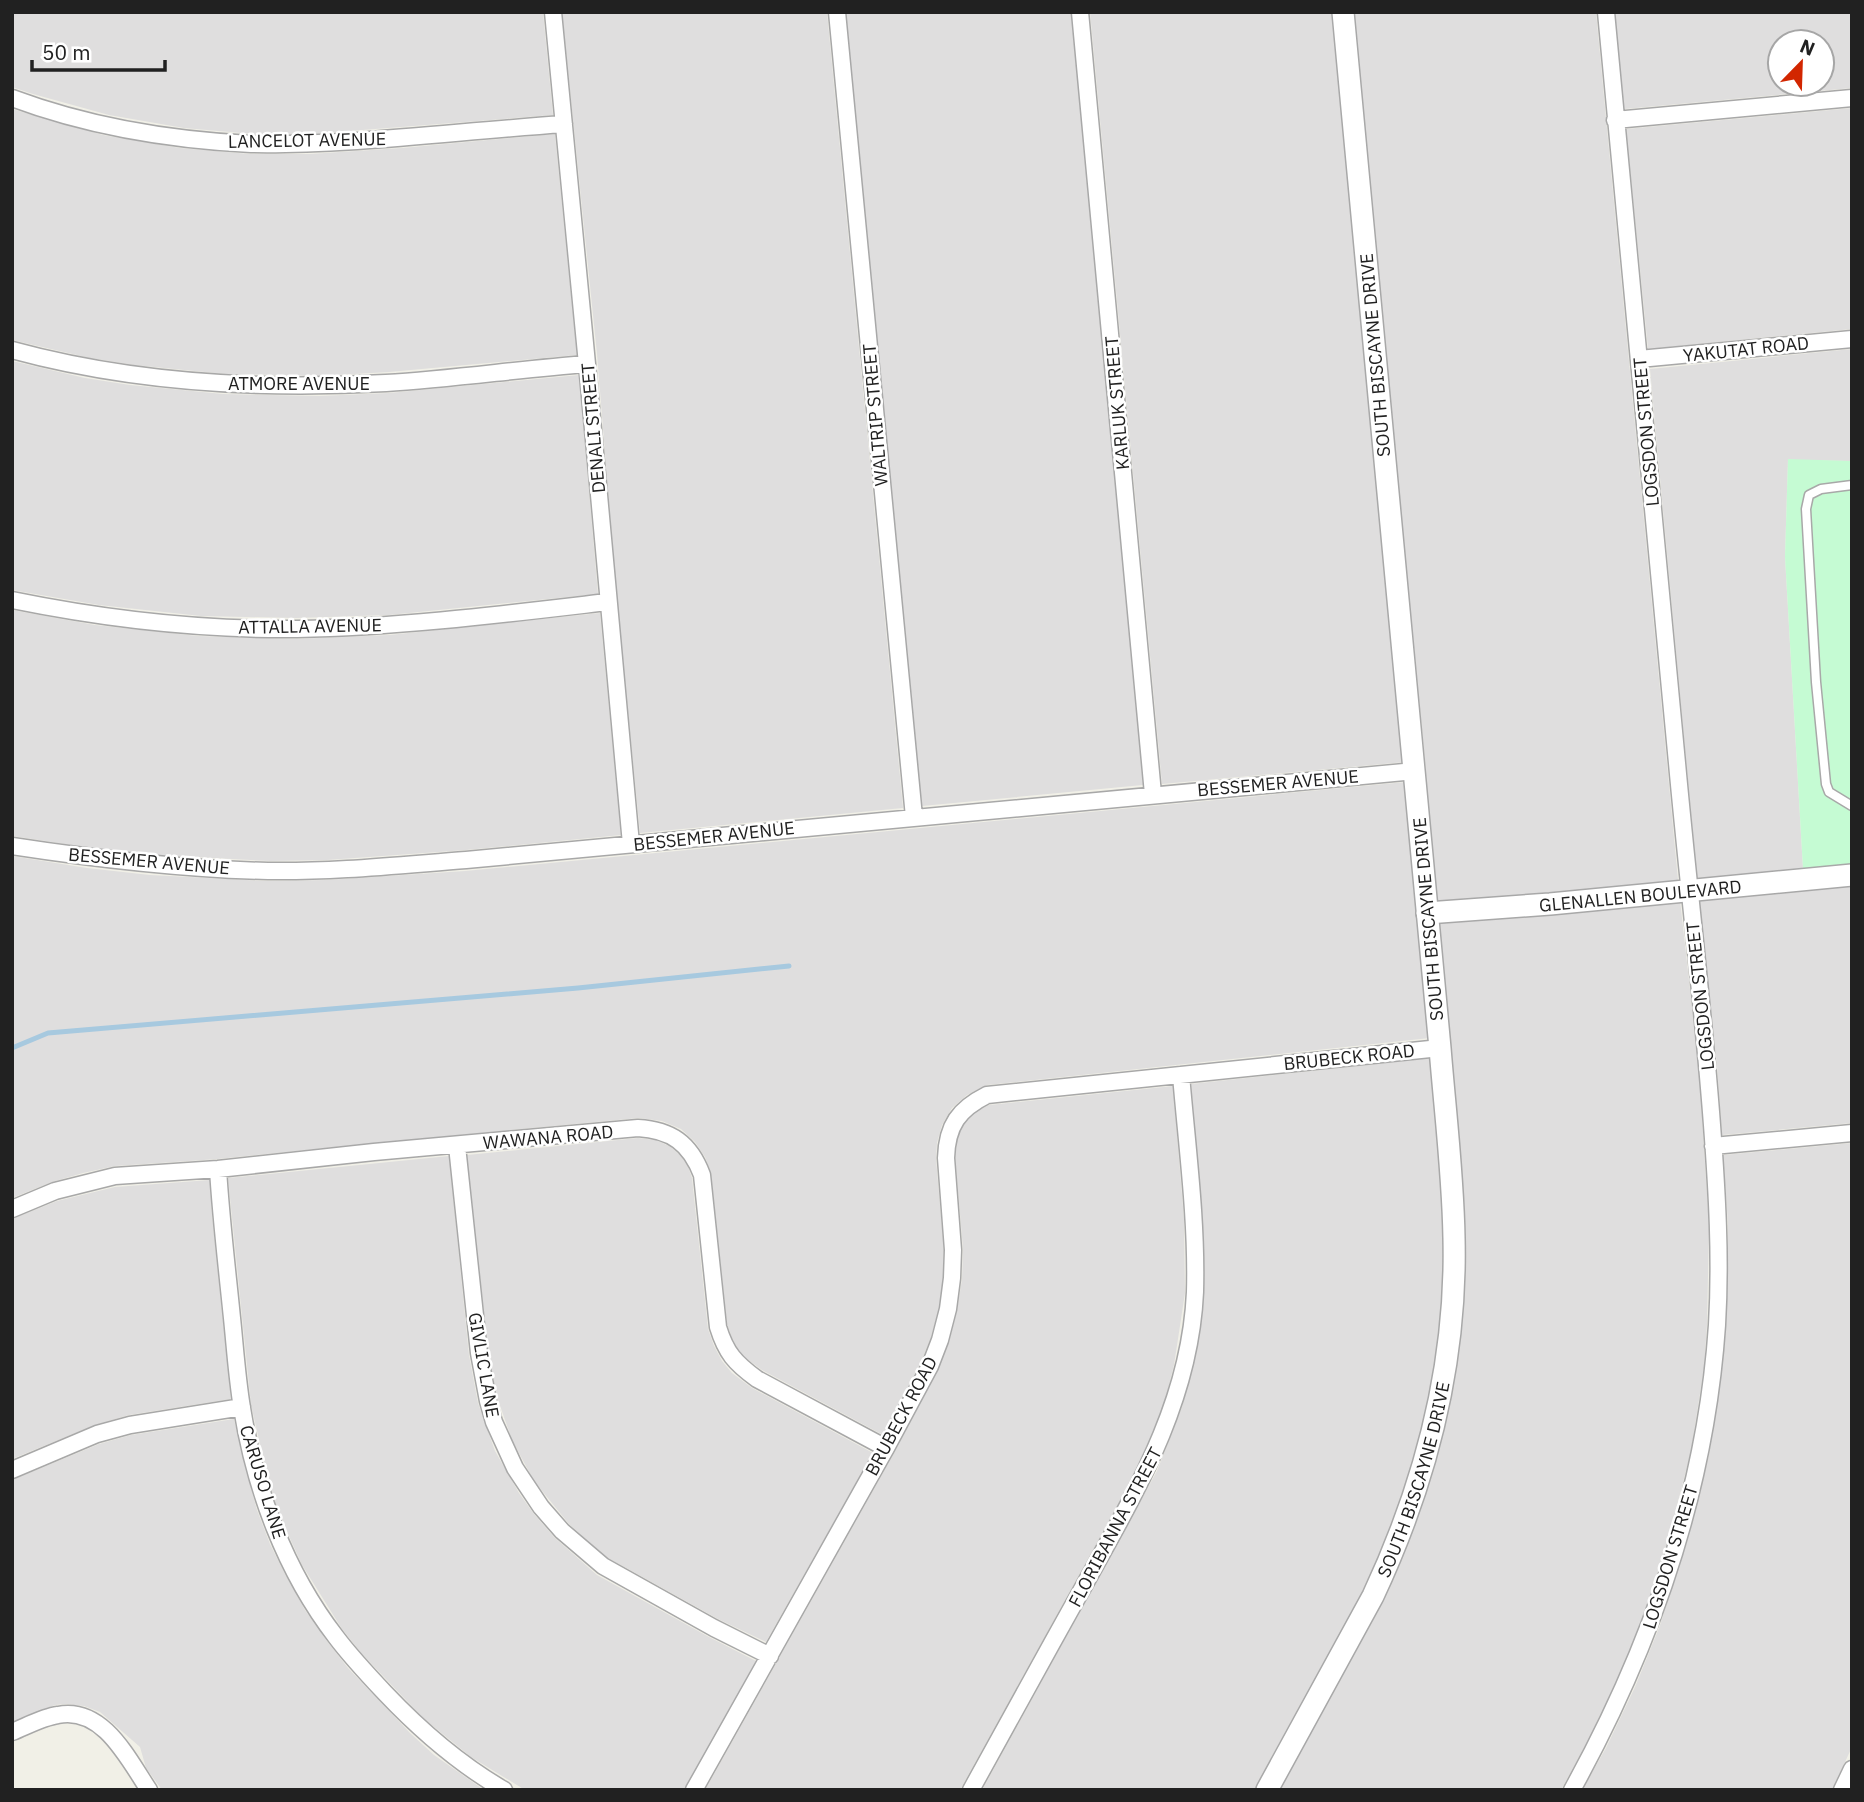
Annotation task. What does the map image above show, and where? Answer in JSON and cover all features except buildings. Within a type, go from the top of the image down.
[{"type":"street","name":"DENALI STREET","points":[[553,12],[631,844]]},
{"type":"street","name":"WALTRIP STREET","points":[[837,12],[914,817]]},
{"type":"street","name":"KARLUK STREET","points":[[1080,12],[1153,794]]},
{"type":"street","name":"SOUTH BISCAYNE DRIVE","points":[[1267,1790],[1351,1638],[1388,1565],[1412,1504],[1436,1419],[1450,1327],[1455,1240],[1415,771],[1343,12]]},
{"type":"street","name":"LOGSDON STREET","points":[[1572,1790],[1609,1719],[1650,1624],[1678,1539],[1700,1453],[1717,1325],[1718,1225],[1708,1068],[1688,890],[1606,12]]},
{"type":"street","name":"LANCELOT AVENUE","points":[[12,98],[106,125],[182,138],[252,144],[337,142],[564,124]]},
{"type":"street","points":[[1615,120],[1852,98]]},
{"type":"street","name":"YAKUTAT ROAD","points":[[1639,359],[1852,339]]},
{"type":"street","name":"ATMORE AVENUE","points":[[12,350],[88,368],[224,384],[319,386],[389,383],[587,364]]},
{"type":"street","name":"ATTALLA AVENUE","points":[[12,600],[97,615],[199,626],[296,629],[389,625],[608,602]]},
{"type":"street","name":"BESSEMER AVENUE","points":[[12,846],[152,865],[270,871],[327,870],[452,862],[1415,771]]},
{"type":"street","name":"GLENALLEN BOULEVARD","points":[[1427,913],[1550,904],[1852,874]]},
{"type":"street","name":"BRUBECK ROAD","points":[[694,1790],[930,1366],[948,1309],[952,1278],[953,1250],[946,1142],[960,1113],[972,1102],[987,1095],[1440,1048]]},
{"type":"street","name":"FLORIBANNA STREET","points":[[971,1790],[1149,1467],[1174,1404],[1184,1367],[1195,1292],[1193,1218],[1181,1075]]},
{"type":"street","name":"WAWANA ROAD","points":[[12,1209],[55,1191],[115,1177],[638,1128],[659,1131],[676,1138],[688,1148],[702,1175],[718,1327],[730,1355],[738,1365],[757,1379],[886,1448]]},
{"type":"street","points":[[1713,1146],[1852,1133]]},
{"type":"street","name":"GIVLIC LANE","points":[[457,1146],[479,1353],[488,1401],[503,1445],[521,1477],[541,1507],[562,1531],[603,1566],[770,1656]]},
{"type":"street","name":"CARUSO LANE","points":[[218,1169],[242,1407],[256,1469],[279,1539],[300,1581],[334,1635],[355,1661],[417,1726],[440,1746],[504,1790]]},
{"type":"street","points":[[12,1470],[97,1434],[130,1425],[242,1407]]},
{"type":"street","points":[[12,1732],[55,1715],[80,1715],[107,1730],[149,1790]]},
{"type":"street","points":[[1842,1790],[1852,1769]]},
{"type":"lane","points":[[1852,485],[1821,489],[1809,495],[1806,509],[1816,682],[1826,784],[1829,792],[1852,806]]},
{"type":"shaded area","points":[[12,12],[543,12],[553,115],[311,134],[253,134],[184,128],[109,115],[12,87]]},
{"type":"shaded area","points":[[562,12],[827,12],[903,808],[640,833],[617,601],[597,354]]},
{"type":"shaded area","points":[[846,12],[1071,12],[1143,785],[922,806]]},
{"type":"shaded area","points":[[1090,12],[1333,12],[1405,762],[1162,784]]},
{"type":"shaded area","points":[[1352,12],[1596,12],[1678,880],[1435,903],[1425,760]]},
{"type":"shaded area","points":[[1615,12],[1852,12],[1852,88],[1836,89],[1836,28],[1766,28],[1766,96],[1624,109]]},
{"type":"shaded area","points":[[1852,108],[1852,329],[1648,349],[1626,129]]},
{"type":"shaded area","points":[[12,109],[103,135],[180,148],[250,154],[310,154],[402,148],[555,134],[577,355],[320,376],[225,374],[90,358],[12,340]]},
{"type":"shaded area","points":[[1852,349],[1852,461],[1788,460],[1785,557],[1803,869],[1697,879],[1650,369]]},
{"type":"shaded area","points":[[12,361],[85,378],[223,394],[319,396],[389,393],[579,375],[598,594],[389,615],[296,618],[201,616],[99,605],[12,590]]},
{"type":"shaded area","points":[[12,610],[95,625],[198,636],[295,639],[389,635],[600,613],[621,835],[466,850],[327,860],[270,861],[153,855],[12,836]]},
{"type":"shaded area","points":[[1406,782],[1417,924],[1430,1038],[987,1085],[967,1095],[952,1108],[942,1125],[937,1143],[944,1251],[939,1308],[921,1362],[883,1435],[762,1370],[738,1349],[727,1324],[711,1173],[695,1142],[681,1129],[662,1121],[639,1118],[218,1159],[115,1166],[52,1182],[12,1198],[12,856],[150,875],[268,881],[326,880],[465,871]]},
{"type":"shaded area","points":[[1852,884],[1852,1123],[1722,1135],[1699,899]]},
{"type":"shaded area","points":[[1680,900],[1699,1070],[1709,1226],[1704,1368],[1691,1451],[1669,1537],[1642,1621],[1618,1679],[1561,1790],[1278,1790],[1359,1643],[1396,1568],[1431,1476],[1453,1379],[1437,923]]},
{"type":"shaded area","points":[[1432,1058],[1445,1241],[1441,1327],[1434,1377],[1413,1470],[1379,1561],[1343,1634],[1256,1790],[982,1790],[1157,1471],[1182,1407],[1192,1369],[1204,1293],[1202,1216],[1191,1084]]},
{"type":"shaded area","points":[[1173,1086],[1184,1219],[1185,1293],[1174,1365],[1165,1401],[1141,1463],[960,1790],[705,1790],[894,1453],[938,1369],[949,1342],[962,1279],[963,1249],[955,1156],[958,1134],[967,1120],[989,1105]]},
{"type":"shaded area","points":[[638,1138],[656,1140],[671,1147],[688,1166],[692,1178],[708,1329],[722,1361],[732,1373],[752,1388],[873,1453],[766,1642],[718,1619],[608,1558],[569,1524],[534,1481],[512,1440],[497,1397],[488,1350],[467,1155]]},
{"type":"shaded area","points":[[1852,1143],[1852,1747],[1832,1790],[1582,1790],[1606,1748],[1635,1687],[1659,1628],[1687,1542],[1709,1455],[1726,1325],[1728,1224],[1723,1155]]},
{"type":"shaded area","points":[[449,1156],[469,1355],[478,1403],[495,1451],[519,1493],[555,1538],[597,1575],[756,1661],[684,1790],[525,1790],[471,1757],[423,1718],[342,1629],[302,1565],[275,1502],[251,1405],[228,1178]]},
{"type":"shaded area","points":[[210,1180],[231,1399],[129,1415],[95,1425],[12,1459],[12,1219],[57,1201],[115,1187]]},
{"type":"shaded area","points":[[234,1419],[257,1510],[270,1544],[305,1610],[348,1668],[410,1733],[434,1755],[484,1790],[162,1790],[146,1768],[140,1747],[100,1712],[84,1706],[55,1705],[12,1722],[12,1480],[99,1444],[131,1435]]},
{"type":"green space","points":[[1788,459],[1852,461],[1852,864],[1803,869],[1785,557]]},
{"type":"waterway","points":[[12,1048],[48,1033],[578,988],[789,966]]}]
